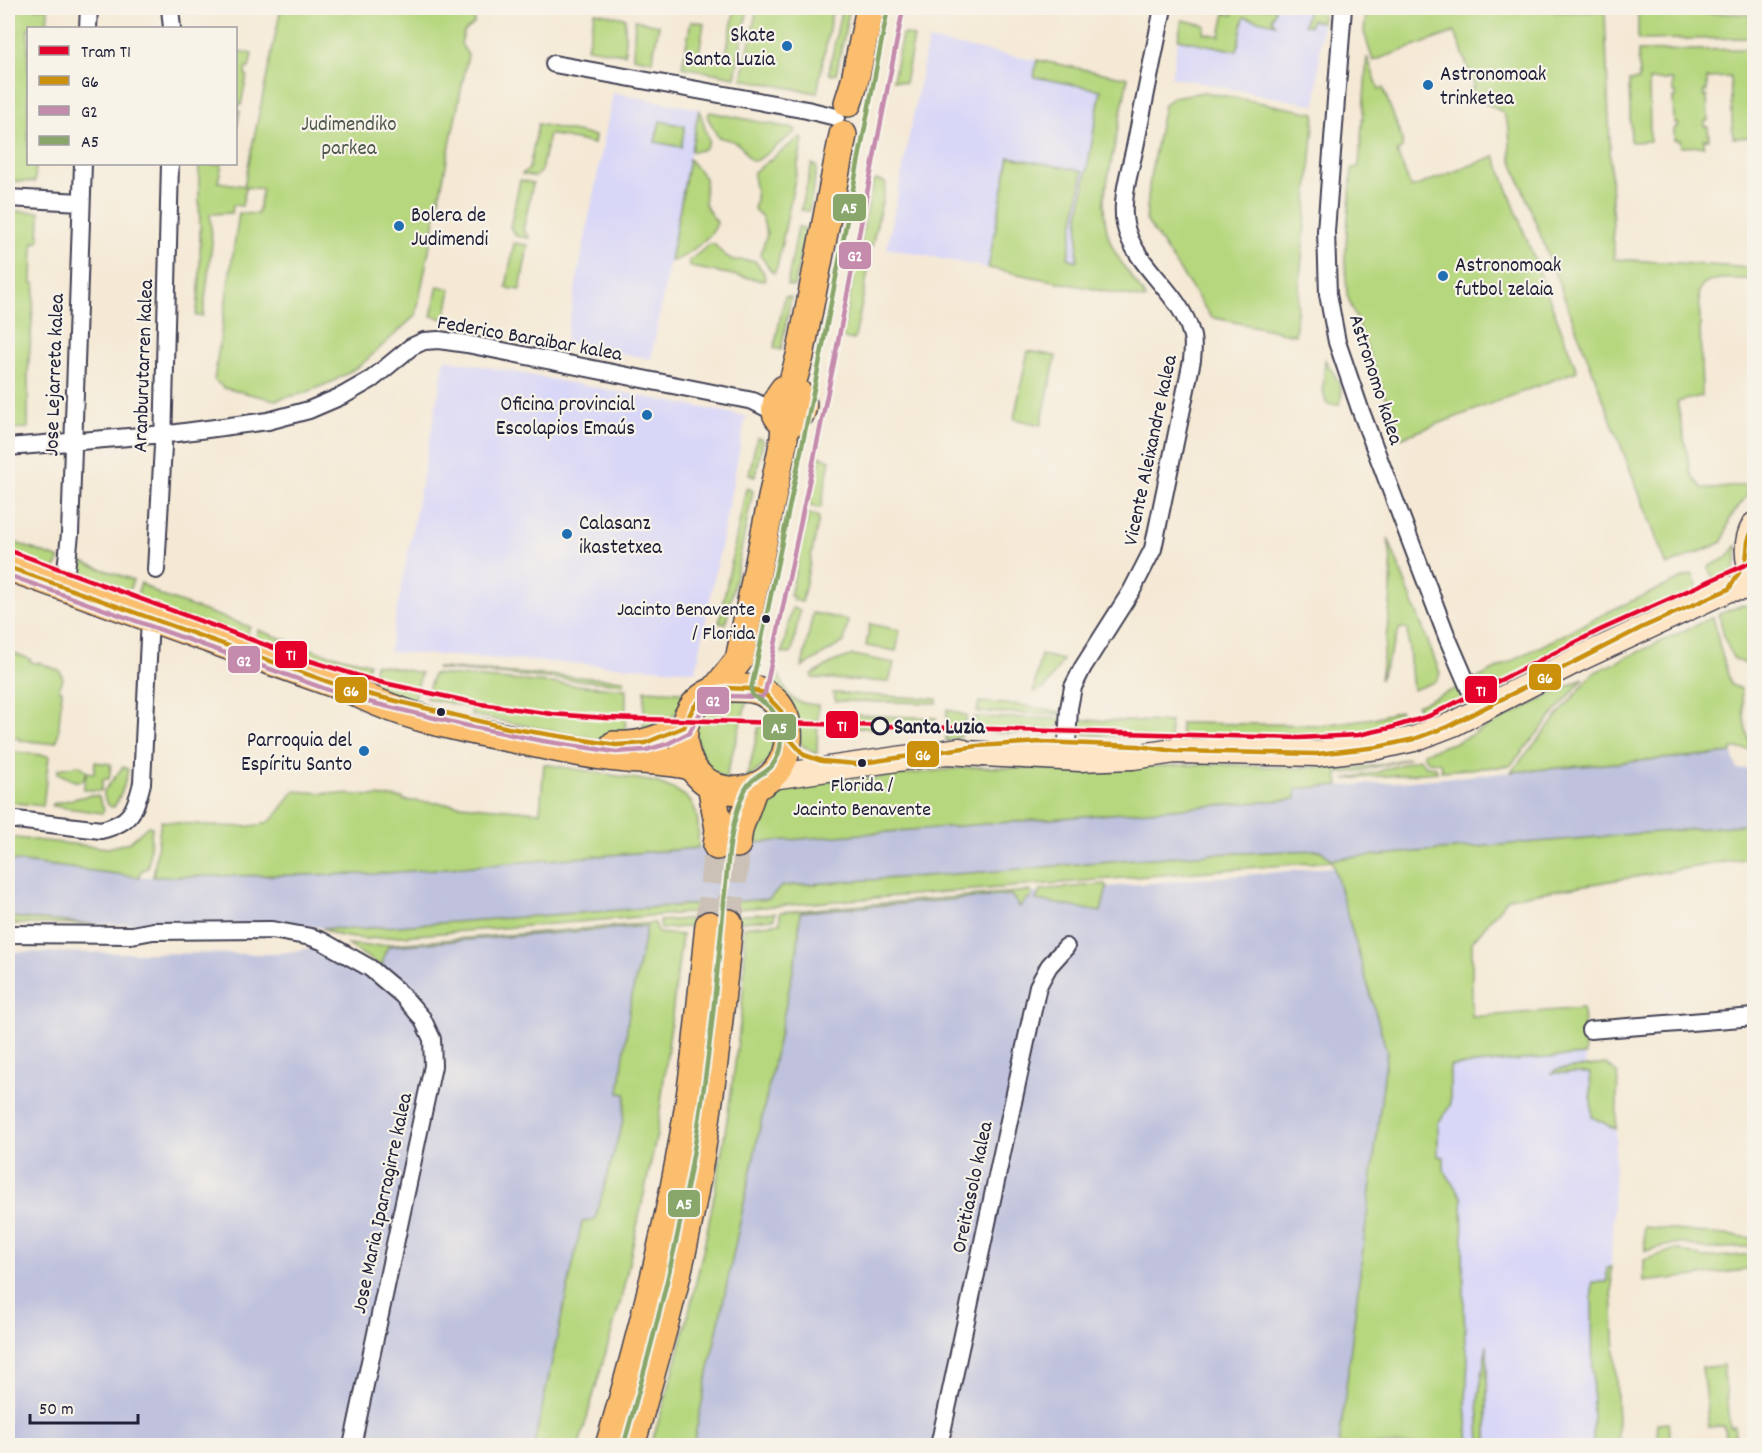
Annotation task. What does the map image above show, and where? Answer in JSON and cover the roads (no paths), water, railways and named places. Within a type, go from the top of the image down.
[{"type":"main road","points":[[870,8],[854,84],[842,118],[800,356],[791,388],[784,389],[781,393],[780,418],[784,439],[739,660],[715,690],[697,703],[684,727],[684,744],[691,766],[699,776],[711,784],[728,790],[740,790],[763,782],[855,764],[946,752],[1066,751],[1133,757],[1175,751],[1317,754],[1350,752],[1414,739],[1453,724],[1612,642],[1729,589],[1755,587]]},
{"type":"main road","points":[[1729,589],[1744,566],[1748,541],[1755,525]]},
{"type":"main road","points":[[1747,553],[1755,576]]},
{"type":"main road","points":[[8,567],[351,690],[508,728],[616,746],[645,743],[684,727]]},
{"type":"main road","points":[[739,660],[743,673],[755,690]]},
{"type":"main road","points":[[715,690],[726,688],[755,690],[764,693],[777,705],[785,719],[789,738],[797,749],[812,758],[855,764]]},
{"type":"main road","points":[[351,690],[388,707],[490,735],[602,756],[665,760],[691,766]]},
{"type":"main road","points":[[711,784],[719,829],[727,845],[739,829],[763,782],[779,769],[789,738]]},
{"type":"main road","points":[[609,1446],[649,1303],[671,1204],[719,924],[710,1100],[687,1230],[657,1353],[631,1446]]},
{"type":"street","points":[[88,27],[89,8]]},
{"type":"street","points":[[170,8],[172,27]]},
{"type":"street","name":"Vicente Aleixandre kalea","points":[[1066,751],[1073,687],[1083,667],[1147,565],[1153,549],[1192,360],[1192,334],[1188,324],[1133,246],[1124,211],[1129,174],[1163,8]]},
{"type":"street","name":"Astronomo kalea","points":[[1343,8],[1326,231],[1328,294],[1337,342],[1356,400],[1447,637],[1466,682],[1482,710]]},
{"type":"street","points":[[554,64],[842,118]]},
{"type":"street","name":"Jose Lejarreta kalea","points":[[64,588],[70,534],[83,165]]},
{"type":"street","name":"Aranburutarren kalea","points":[[156,570],[163,434],[170,165]]},
{"type":"street","points":[[8,198],[81,202]]},
{"type":"street","name":"Federico Baraibar kalea","points":[[8,447],[163,434],[259,422],[309,410],[344,395],[372,379],[411,347],[431,340],[753,401],[780,418]]},
{"type":"street","points":[[8,819],[101,830],[113,827],[128,818],[135,808],[142,783],[150,618]]},
{"type":"street","name":"Jose Maria Iparragirre kalea","points":[[8,934],[132,935],[152,939],[277,941],[297,944],[318,950],[387,985],[402,995],[422,1018],[432,1039],[433,1066],[352,1446]]},
{"type":"street","name":"Oreitiasolo kalea","points":[[939,1446],[1038,986],[1049,966],[1066,947]]},
{"type":"street","points":[[1590,1030],[1755,1017]]},
{"type":"tunnel","points":[[729,923],[737,844]]},
{"type":"tunnel","points":[[709,925],[717,846]]},
{"type":"tram line","name":"T1","points":[[8,550],[301,658],[375,681],[480,704],[552,714],[606,718],[1299,738],[1358,735],[1429,716],[1600,630],[1754,561]]},
{"type":"place","name":"Skate Santa Luzia","points":[[787,46]]},
{"type":"place","name":"Astronomoak trinketea","points":[[1428,85]]},
{"type":"place","name":"Bolera de Judimendi","points":[[399,226]]},
{"type":"place","name":"Astronomoak futbol zelaia","points":[[1443,276]]},
{"type":"place","name":"Oficina provincial Escolapios Emaús","points":[[647,415]]},
{"type":"place","name":"Calasanz ikastetxea","points":[[567,534]]},
{"type":"place","name":"Jacinto Benavente / Florida","points":[[766,619]]},
{"type":"place","name":"Santa Luzia","points":[[880,726]]},
{"type":"place","name":"Parroquia del Espíritu Santo","points":[[364,751]]},
{"type":"place","name":"Florida / Jacinto Benavente","points":[[862,763]]},
{"type":"park label","name":"Judimendiko parkea","points":[[349,135]]}]
